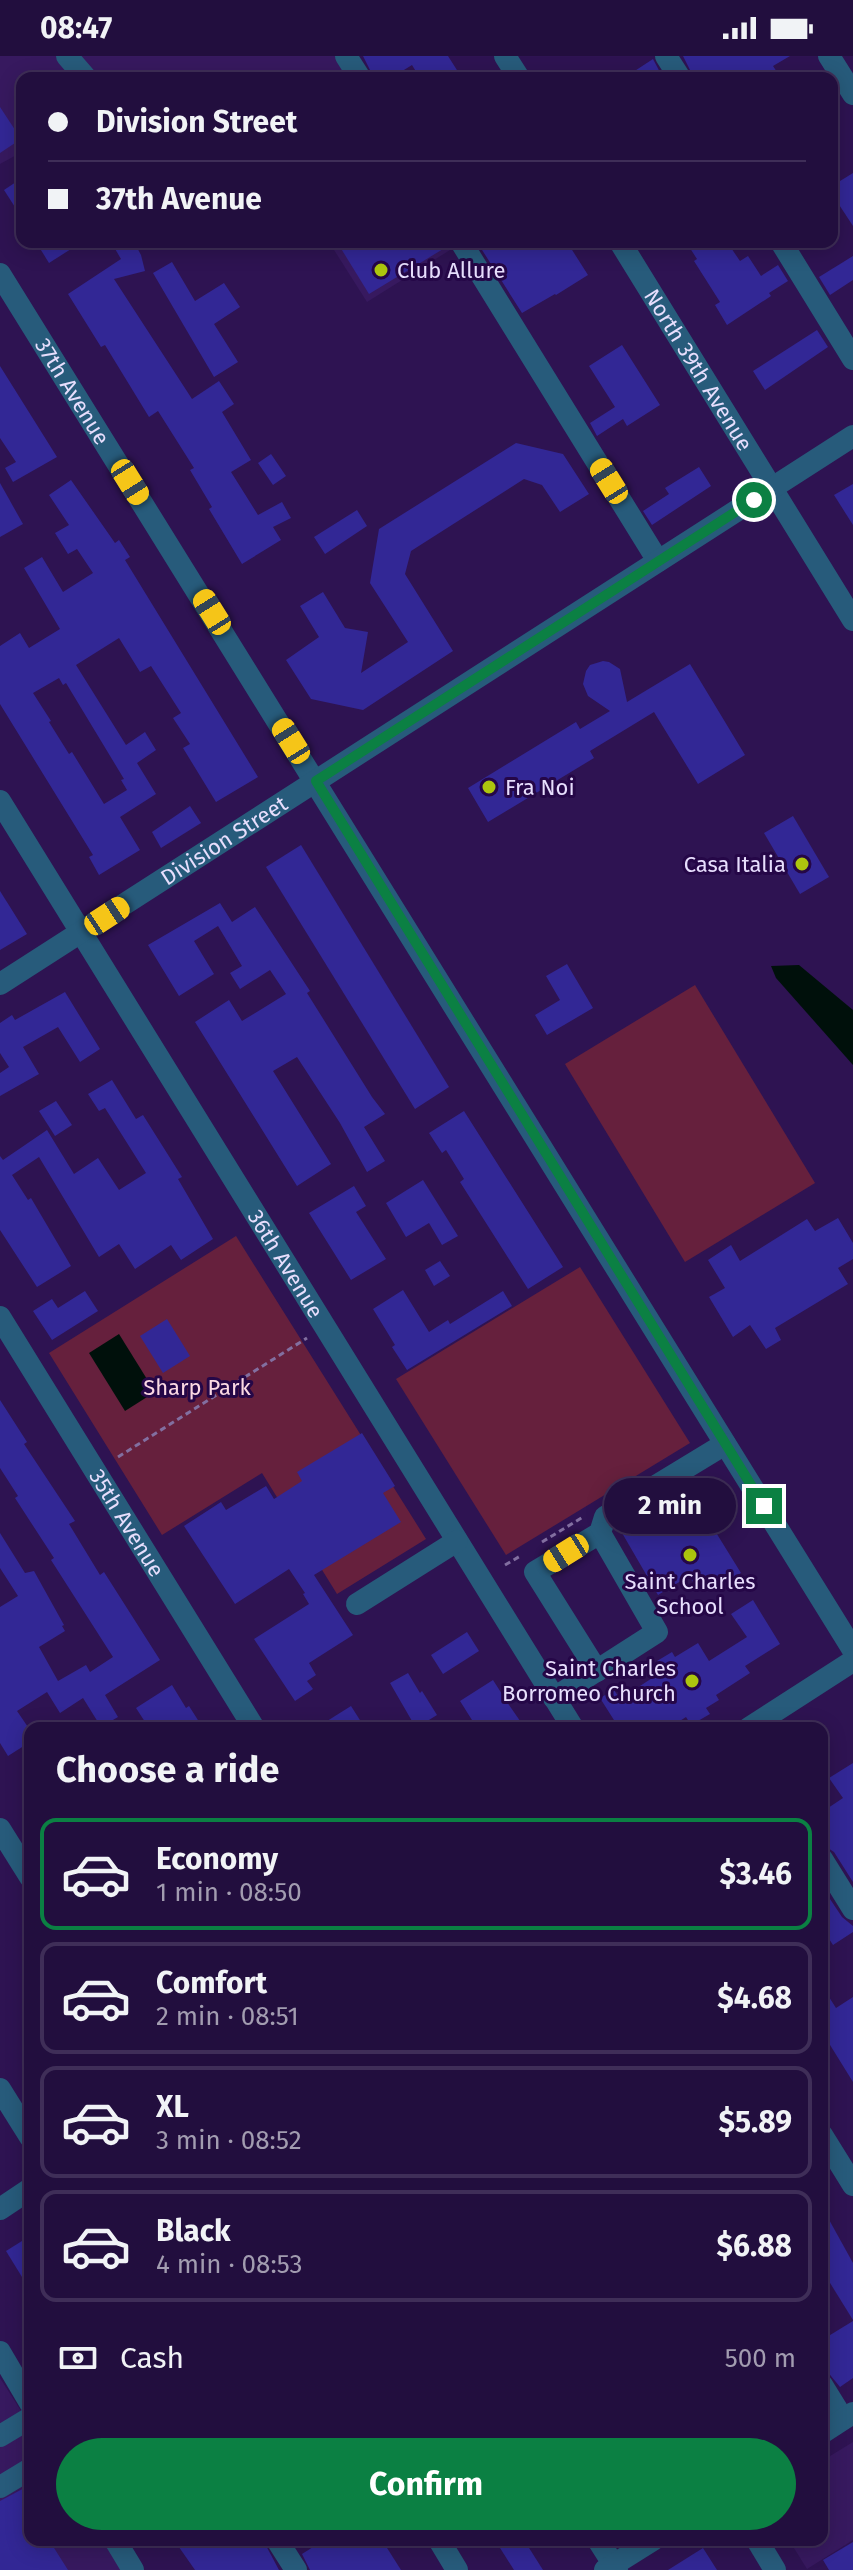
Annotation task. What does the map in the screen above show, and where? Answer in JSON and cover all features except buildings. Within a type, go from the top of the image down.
[{"type":"street","points":[[67,56],[81,72]]},
{"type":"street","points":[[829,56],[853,94]]},
{"type":"street","points":[[465,248],[658,561]]},
{"type":"street","name":"North 39th Avenue","points":[[624,248],[853,620]]},
{"type":"street","points":[[785,248],[853,359]]},
{"type":"street","name":"37th Avenue","points":[[0,274],[853,1650]]},
{"type":"street","name":"Division Street","points":[[0,984],[853,436]]},
{"type":"street","name":"36th Avenue","points":[[0,801],[569,1722]]},
{"type":"street","name":"35th Avenue","points":[[0,1317],[250,1722]]},
{"type":"street","points":[[597,1671],[535,1572],[600,1533],[605,1517],[725,1444]]},
{"type":"street","points":[[554,1698],[657,1632],[600,1533]]},
{"type":"street","points":[[357,1604],[457,1541]]},
{"type":"street","points":[[758,1722],[853,1661]]},
{"type":"street","points":[[0,1829],[24,1867]]},
{"type":"street","points":[[828,1869],[853,1909]]},
{"type":"street","points":[[0,2089],[24,2127]]},
{"type":"street","points":[[828,2145],[853,2185]]},
{"type":"street","points":[[0,2209],[24,2193]]},
{"type":"street","points":[[0,2352],[24,2393]]},
{"type":"street","points":[[828,2392],[848,2416],[828,2429]]},
{"type":"street","points":[[0,2436],[24,2422]]},
{"type":"street","points":[[0,2487],[24,2473]]},
{"type":"street","points":[[118,2546],[130,2569]]},
{"type":"street","points":[[281,2546],[296,2570]]},
{"type":"street","points":[[443,2546],[457,2570]]},
{"type":"street","points":[[601,2546],[612,2568],[644,2546]]},
{"type":"street","points":[[761,2546],[775,2570]]},
{"type":"path","points":[[118,1457],[307,1338]]},
{"type":"shaded area","points":[[0,56],[339,56],[349,72],[16,72],[16,155],[0,164]]},
{"type":"shaded area","name":"Club Allure","points":[[333,248],[453,248],[367,302]]},
{"type":"shaded area","points":[[799,965],[853,1010],[853,1065],[776,978],[771,966]]},
{"type":"shaded area","points":[[119,1334],[155,1392],[125,1411],[89,1353]]},
{"type":"shaded area","points":[[0,2378],[24,2416],[24,2546],[107,2546],[122,2570],[0,2570]]},
{"type":"shaded area","points":[[853,2442],[853,2540],[807,2569],[793,2546],[828,2546],[828,2457]]},
{"type":"green space","points":[[695,985],[815,1183],[685,1262],[565,1064]]},
{"type":"green space","name":"Sharp Park","points":[[236,1236],[426,1539],[337,1594],[262,1473],[162,1535],[49,1353]]},
{"type":"green space","points":[[580,1267],[690,1443],[506,1555],[396,1379]]},
{"type":"place","name":"Club Allure","points":[[381,270]]},
{"type":"place","name":"Fra Noi","points":[[489,787]]},
{"type":"place","name":"Casa Italia","points":[[802,864]]},
{"type":"place","name":"Saint Charles School","points":[[690,1555]]},
{"type":"place","name":"Saint Charles Borromeo Church","points":[[692,1681]]},
{"type":"route","points":[[754,500],[316,781],[764,1506]]}]
